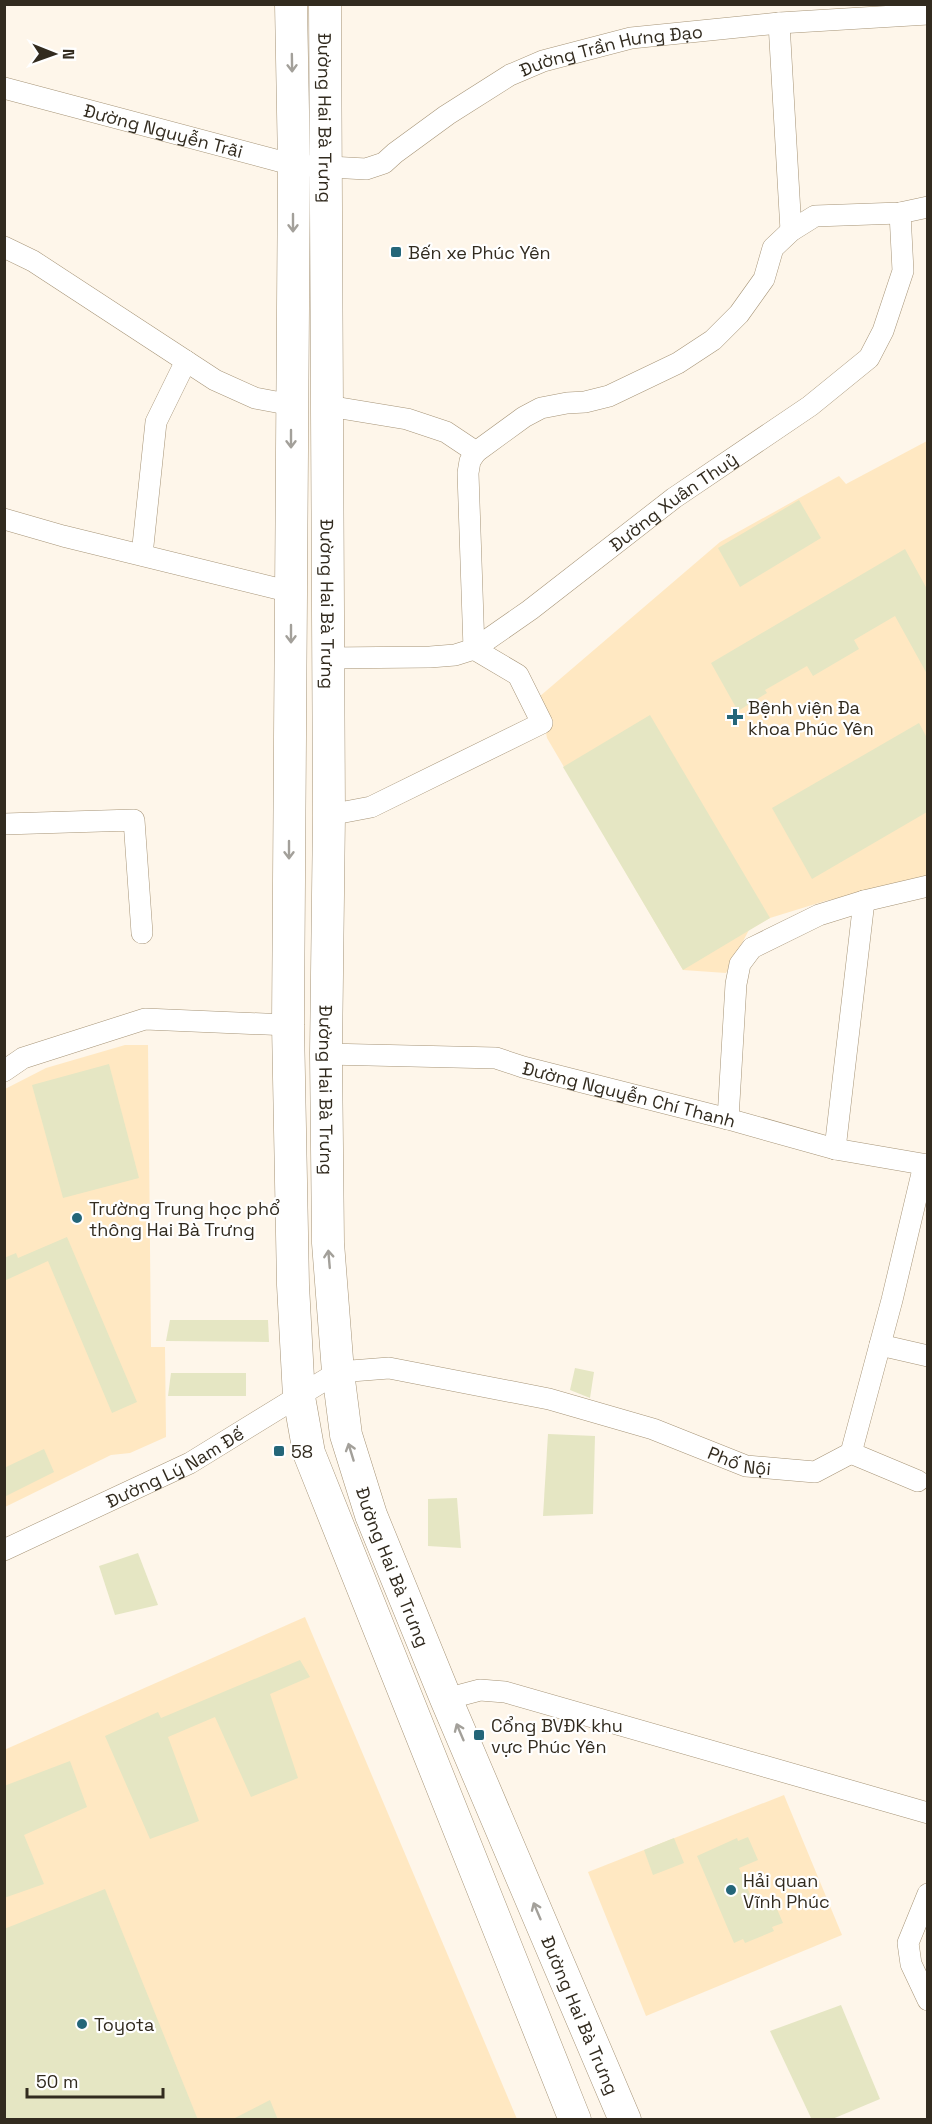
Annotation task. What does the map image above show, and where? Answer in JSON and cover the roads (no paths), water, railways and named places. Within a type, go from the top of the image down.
[{"type":"highway","name":"Đường Hai Bà Trưng","points":[[291,4],[294,165],[288,1025],[293,1285],[299,1397],[309,1453],[575,2120]]},
{"type":"highway","name":"Đường Hai Bà Trưng","points":[[325,4],[328,406],[326,1054],[328,1243],[338,1372],[346,1435],[371,1515],[446,1699],[626,2120]]},
{"type":"highway","points":[[290,816],[328,815]]},
{"type":"highway","points":[[414,1717],[446,1699]]},
{"type":"street","name":"Đường Trần Hưng Đạo","points":[[325,167],[366,169],[384,163],[394,153],[447,115],[510,75],[543,61],[630,38],[779,23],[927,14]]},
{"type":"street","points":[[779,23],[791,231]]},
{"type":"street","name":"Đường Nguyễn Trãi","points":[[4,87],[294,165],[325,167]]},
{"type":"street","points":[[328,815],[371,807],[542,723],[518,675],[474,648],[468,473],[470,461],[476,452],[524,417],[541,408],[609,396],[678,363],[713,340],[739,314],[764,279],[772,248],[791,231],[814,216],[900,213],[927,207]]},
{"type":"street","name":"Đường Xuân Thuỷ","points":[[327,658],[430,657],[455,655],[474,648],[530,610],[674,498],[810,406],[869,357],[883,331],[903,271],[900,213]]},
{"type":"street","points":[[4,247],[33,261],[215,380],[255,398],[292,405]]},
{"type":"street","points":[[142,555],[156,422],[186,361]]},
{"type":"street","points":[[328,406],[406,419],[446,432],[476,452]]},
{"type":"street","points":[[4,519],[63,536],[291,592]]},
{"type":"street","points":[[4,824],[134,820],[141,933]]},
{"type":"street","points":[[728,1119],[736,984],[740,963],[752,948],[819,915],[864,901],[927,886]]},
{"type":"street","points":[[835,1149],[864,901]]},
{"type":"street","points":[[4,1071],[23,1058],[145,1019],[288,1025]]},
{"type":"street","name":"Đường Nguyễn Chí Thanh","points":[[326,1054],[496,1058],[835,1149],[926,1165]]},
{"type":"street","points":[[918,1481],[851,1453],[926,1165]]},
{"type":"street","points":[[880,1345],[927,1356]]},
{"type":"street","name":"Phố Nội","points":[[338,1372],[389,1368],[549,1399],[653,1429],[746,1466],[815,1472],[851,1453]]},
{"type":"street","name":"Đường Lý Nam Đế","points":[[4,1550],[190,1463],[338,1372]]},
{"type":"street","points":[[446,1699],[480,1690],[505,1692],[927,1813]]},
{"type":"street","points":[[927,1894],[908,1943],[911,1964],[927,2000]]},
{"type":"place","name":"Bến xe Phúc Yên","points":[[396,252]]},
{"type":"place","name":"Bệnh viện Đa khoa Phúc Yên","points":[[735,717]]},
{"type":"place","name":"Trường Trung học phổ thông Hai Bà Trưng","points":[[77,1218]]},
{"type":"place","name":"58","points":[[279,1451]]},
{"type":"place","name":"Cổng BVĐK khu vực Phúc Yên","points":[[479,1735]]},
{"type":"place","name":"Hải quan Vĩnh Phúc","points":[[731,1890]]},
{"type":"place","name":"Toyota","points":[[82,2024]]}]
